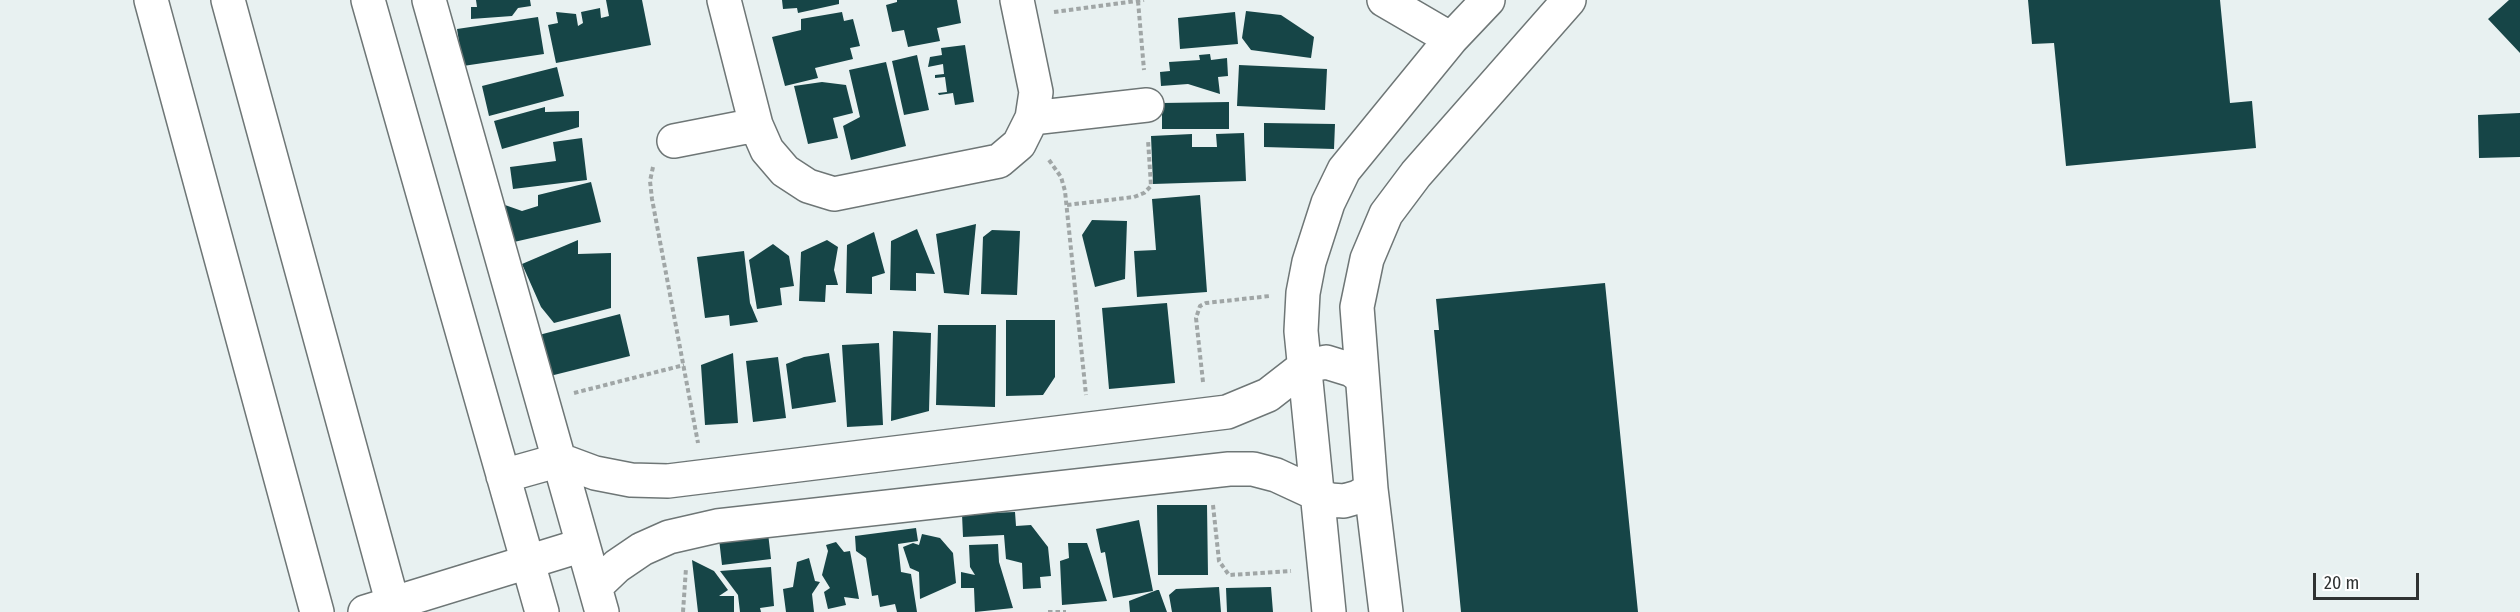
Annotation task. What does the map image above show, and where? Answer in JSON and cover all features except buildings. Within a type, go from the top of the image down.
[{"type":"street","points":[[151,0],[317,612]]},
{"type":"street","points":[[228,0],[384,609],[583,545]]},
{"type":"street","points":[[368,0],[542,612]]},
{"type":"street","points":[[429,0],[598,600]]},
{"type":"street","points":[[724,0],[756,125],[767,150],[785,171],[808,186],[834,194],[999,161],[1025,131],[1036,92],[1019,8]]},
{"type":"street","points":[[1384,0],[1451,39]]},
{"type":"street","points":[[1329,612],[1301,331],[1303,293],[1317,232],[1344,170],[1451,39],[1488,0]]},
{"type":"street","points":[[1386,612],[1371,489],[1357,307],[1367,259],[1386,214],[1416,174],[1569,0]]},
{"type":"street","points":[[1025,131],[1148,105]]},
{"type":"street","points":[[674,141],[756,125]]},
{"type":"street","points":[[503,476],[560,460],[595,473],[631,480],[668,481],[1227,412],[1268,395],[1304,367],[1326,362],[1340,364],[1362,378]]},
{"type":"street","points":[[598,600],[617,566],[642,549],[669,537],[717,526],[1210,471],[1253,469],[1283,478],[1330,500],[1344,501],[1359,497],[1371,489]]},
{"type":"path","points":[[1019,8],[1143,0]]},
{"type":"path","points":[[1025,131],[1032,147],[1045,155],[1061,177],[1065,191],[1089,429]]},
{"type":"path","points":[[674,141],[661,152],[653,166],[650,181],[705,476]]},
{"type":"path","points":[[1207,415],[1196,318],[1200,306],[1206,303],[1303,293]]},
{"type":"path","points":[[541,401],[684,365]]},
{"type":"path","points":[[1210,471],[1219,561],[1229,575],[1325,567]]},
{"type":"path","points":[[1048,612],[1066,612]]}]
